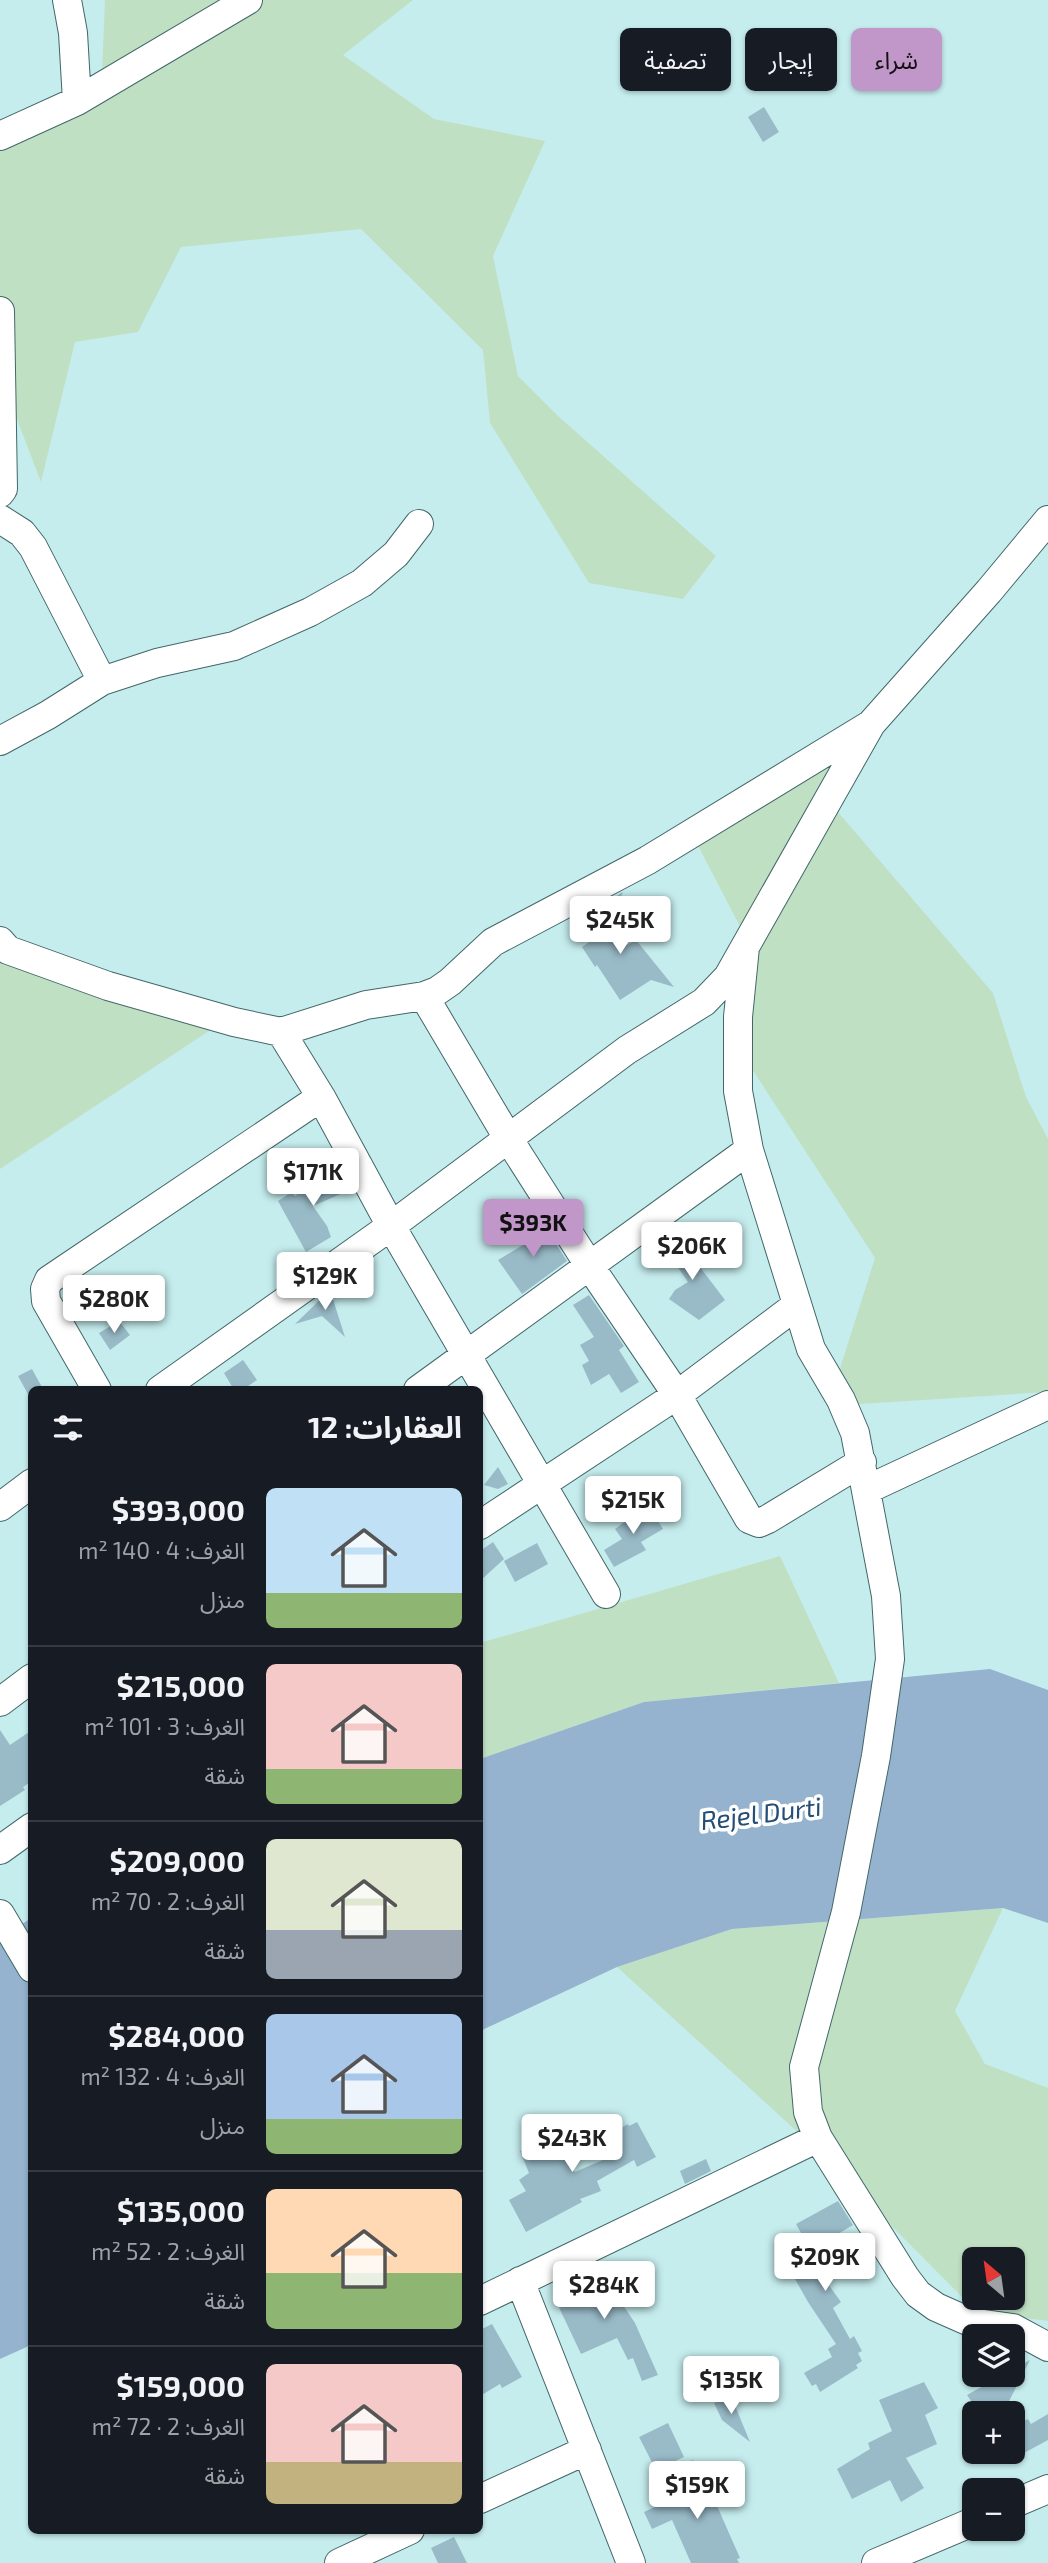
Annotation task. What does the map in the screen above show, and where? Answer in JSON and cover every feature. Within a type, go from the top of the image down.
[{"type":"street","points":[[67,0],[73,33],[77,101]]},
{"type":"street","points":[[0,136],[77,101],[248,0]]},
{"type":"street","points":[[0,493],[3,489],[1,318]]},
{"type":"street","points":[[0,519],[22,533],[33,547],[102,681]]},
{"type":"street","points":[[166,1386],[391,1226],[626,1050],[704,1002],[728,977],[871,724],[1048,520]]},
{"type":"street","points":[[0,741],[102,681],[157,663],[234,646],[310,612],[362,583],[396,554],[419,524]]},
{"type":"street","points":[[0,941],[8,950],[108,986],[234,1022],[281,1032],[366,1005],[424,996],[436,991],[450,982],[493,942],[648,860],[871,724]]},
{"type":"street","points":[[745,947],[738,1017],[738,1091],[749,1150],[811,1349],[846,1411],[855,1433],[886,1596],[890,1659],[874,1768],[846,1912],[804,2067],[808,2112],[818,2138],[918,2294],[936,2307],[970,2322],[1013,2328],[1048,2347]]},
{"type":"street","points":[[424,996],[508,1138],[589,1265],[677,1395],[749,1519],[759,1523],[862,1462]]},
{"type":"street","points":[[281,1032],[606,1594]]},
{"type":"street","points":[[95,1386],[46,1301],[45,1289],[49,1280],[321,1097]]},
{"type":"street","points":[[423,1386],[749,1150]]},
{"type":"street","points":[[483,1523],[677,1395],[797,1305]]},
{"type":"street","points":[[866,1490],[1048,1405]]},
{"type":"street","points":[[0,1507],[28,1486]]},
{"type":"street","points":[[0,1702],[28,1681]]},
{"type":"street","points":[[0,1850],[28,1830]]},
{"type":"street","points":[[0,1914],[28,1961]]},
{"type":"street","points":[[483,2300],[818,2138]]},
{"type":"street","points":[[520,2281],[631,2563]]},
{"type":"street","points":[[483,2498],[587,2450]]},
{"type":"street","points":[[1025,2499],[1048,2489]]},
{"type":"street","points":[[876,2563],[962,2527]]},
{"type":"street","points":[[353,2553],[401,2534]]},
{"type":"green space","points":[[105,0],[231,0],[102,74]]},
{"type":"green space","points":[[259,0],[413,0],[343,55],[434,119],[545,141],[493,256],[518,376],[557,415],[716,556],[683,599],[589,583],[490,423],[483,350],[361,229],[181,247],[138,332],[75,342],[41,482],[0,375],[0,144]]},
{"type":"green space","points":[[849,747],[744,934],[694,838]]},
{"type":"green space","points":[[838,812],[993,993],[1026,1097],[1048,1139],[1048,1392],[828,1406],[875,1258],[748,1063],[753,952]]},
{"type":"green space","points":[[0,952],[218,1025],[0,1169]]},
{"type":"green space","points":[[780,1556],[839,1683],[644,1702],[483,1758],[483,1642]]},
{"type":"green space","points":[[1003,1908],[955,2011],[985,2064],[1048,2088],[1048,2321],[975,2310],[1026,2310],[1026,2247],[962,2247],[962,2297],[802,2136],[617,1967],[732,1929]]},
{"type":"water","name":"Rejel Durti","points":[[990,1669],[1048,1690],[1048,1923],[1003,1908],[732,1929],[617,1967],[483,2030],[483,1758],[644,1702]]},
{"type":"water","points":[[28,1920],[28,2346],[0,2359],[0,1939]]},
{"type":"building","points":[[764,107],[779,132],[763,142],[748,117]]},
{"type":"building","points":[[623,892],[606,931],[613,926],[627,945],[636,940],[674,987],[651,980],[620,1000],[582,947],[602,933],[589,914]]},
{"type":"building","points":[[339,1165],[349,1184],[341,1189],[343,1193],[313,1206],[331,1237],[306,1252],[278,1201],[292,1192],[295,1196]]},
{"type":"building","points":[[539,1218],[567,1261],[522,1294],[498,1260],[538,1236],[531,1223]]},
{"type":"building","points":[[674,1233],[725,1300],[699,1320],[669,1299],[675,1290],[688,1282],[660,1242]]},
{"type":"building","points":[[330,1290],[345,1337],[322,1316],[295,1324]]},
{"type":"building","points":[[589,1295],[624,1346],[619,1350],[639,1382],[621,1393],[609,1374],[591,1385],[582,1365],[589,1361],[580,1345],[594,1337],[573,1305]]},
{"type":"building","points":[[119,1321],[130,1335],[110,1350],[99,1333]]},
{"type":"building","points":[[243,1360],[257,1380],[248,1386],[232,1386],[224,1373]]},
{"type":"building","points":[[32,1369],[41,1386],[28,1386],[28,1394],[18,1376]]},
{"type":"building","points":[[498,1467],[508,1484],[498,1489],[484,1485]]},
{"type":"building","points":[[648,1505],[663,1529],[641,1542],[646,1550],[614,1567],[604,1550],[622,1539],[615,1529]]},
{"type":"building","points":[[493,1542],[504,1559],[483,1578],[483,1549]]},
{"type":"building","points":[[537,1543],[548,1564],[515,1582],[504,1561]]},
{"type":"building","points":[[0,1730],[10,1745],[28,1733],[28,1784],[23,1787],[25,1790],[0,1806]]},
{"type":"building","points":[[637,2122],[656,2157],[637,2167],[634,2160],[597,2181],[601,2191],[580,2199],[582,2202],[526,2232],[509,2200],[526,2191],[519,2180],[529,2173],[520,2151],[557,2137],[575,2172],[605,2159],[596,2143],[628,2124],[629,2126]]},
{"type":"building","points":[[706,2159],[711,2171],[685,2184],[680,2171]]},
{"type":"building","points":[[838,2201],[853,2225],[831,2238],[837,2250],[828,2254],[837,2268],[823,2277],[841,2302],[833,2308],[850,2339],[854,2336],[862,2351],[858,2353],[862,2361],[856,2365],[858,2368],[820,2392],[816,2384],[812,2386],[804,2373],[832,2357],[828,2349],[836,2344],[787,2265],[810,2249],[796,2224]]},
{"type":"building","points":[[609,2269],[623,2296],[619,2299],[635,2323],[658,2375],[642,2381],[633,2358],[628,2360],[617,2338],[581,2354],[555,2299]]},
{"type":"building","points":[[492,2324],[522,2377],[502,2388],[500,2384],[483,2394],[483,2328]]},
{"type":"building","points":[[924,2382],[938,2408],[925,2415],[937,2444],[906,2458],[924,2488],[901,2502],[890,2480],[852,2499],[837,2469],[870,2449],[868,2443],[892,2431],[879,2400]]},
{"type":"building","points":[[981,2387],[1016,2387],[1009,2401],[971,2401],[967,2395]]},
{"type":"building","points":[[731,2396],[750,2442],[722,2420],[714,2403]]},
{"type":"building","points":[[1048,2414],[1048,2440],[1025,2452],[1025,2420],[1028,2419],[1031,2424]]},
{"type":"building","points":[[668,2423],[684,2457],[656,2470],[639,2437]]},
{"type":"building","points":[[693,2460],[701,2477],[703,2474],[740,2558],[737,2559],[739,2563],[691,2563],[672,2520],[652,2529],[644,2512],[689,2491],[677,2467]]},
{"type":"building","points":[[454,2537],[467,2563],[438,2563],[431,2548]]}]
